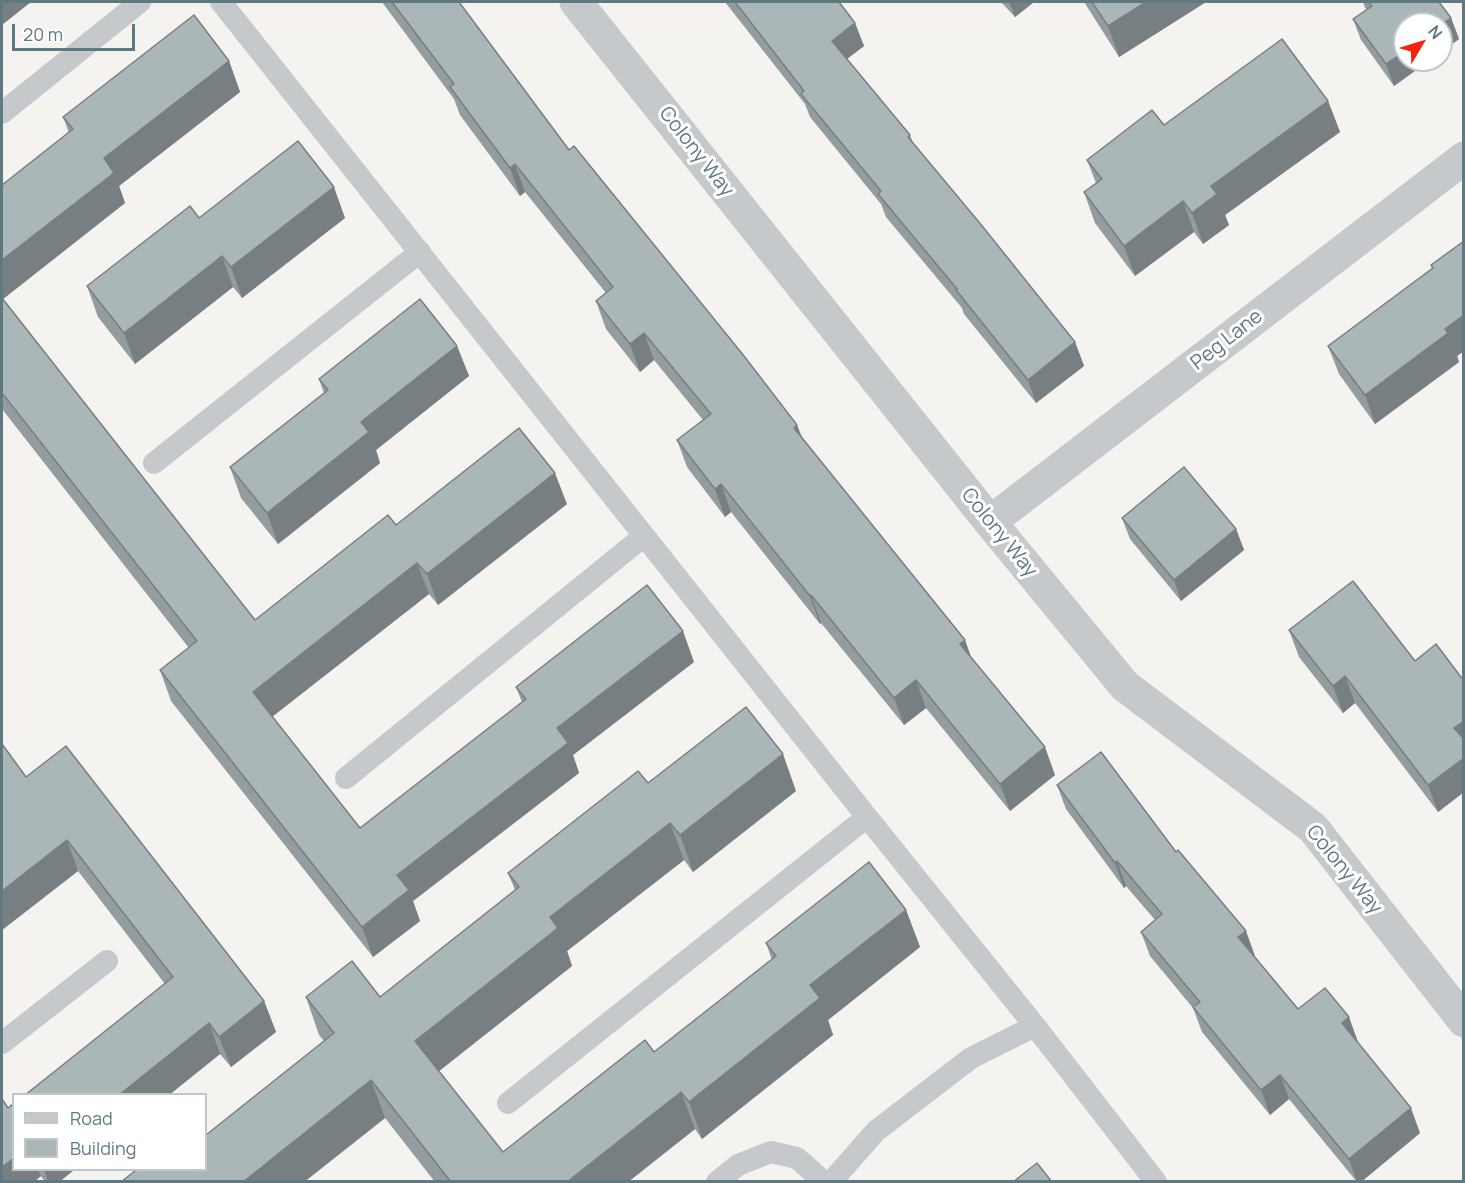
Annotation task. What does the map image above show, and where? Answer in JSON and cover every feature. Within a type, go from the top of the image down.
[{"type":"street","name":"Colony Way","points":[[576,2],[990,522],[1125,686],[1313,828],[1464,1021]]},
{"type":"street","name":"Peg Lane","points":[[990,522],[1464,158]]},
{"type":"lane","points":[[2,113],[140,2]]},
{"type":"lane","points":[[221,2],[1035,1026],[1156,1182]]},
{"type":"lane","points":[[154,464],[420,252]]},
{"type":"lane","points":[[346,778],[644,536]]},
{"type":"lane","points":[[508,1103],[867,817]]},
{"type":"lane","points":[[2,1042],[107,961]]},
{"type":"lane","points":[[831,1182],[876,1131],[971,1058],[1035,1026]]},
{"type":"lane","points":[[717,1182],[738,1165],[771,1152],[797,1158],[824,1182]]},
{"type":"building","points":[[392,2],[459,2],[569,150],[574,146],[744,356],[797,425],[794,428],[965,640],[960,644],[1045,747],[1000,784],[916,680],[894,698],[721,484],[715,489],[677,440],[711,414],[644,333],[630,344],[596,301],[613,287],[515,164],[510,168],[450,87],[454,84]]},
{"type":"building","points":[[735,2],[839,2],[855,23],[832,41],[1075,342],[1028,380],[957,289],[878,194],[881,191],[801,94],[804,91]]},
{"type":"building","points":[[1092,2],[1146,2],[1108,26]]},
{"type":"building","points":[[1368,2],[1439,2],[1446,12],[1393,12],[1393,59],[1386,64],[1353,19],[1372,6]]},
{"type":"building","points":[[194,15],[229,61],[104,158],[114,173],[2,260],[2,185],[73,129],[63,117]]},
{"type":"building","points":[[1282,39],[1328,101],[1211,186],[1217,194],[1192,213],[1183,201],[1124,246],[1084,192],[1102,179],[1087,160],[1152,110],[1164,125]]},
{"type":"building","points":[[298,141],[334,187],[231,267],[222,256],[124,333],[87,286],[190,206],[199,218]]},
{"type":"building","points":[[1464,241],[1464,315],[1445,329],[1448,333],[1365,395],[1328,346],[1433,268],[1431,265]]},
{"type":"building","points":[[2,298],[255,620],[388,515],[396,525],[519,428],[555,473],[427,574],[417,563],[253,692],[360,828],[526,699],[516,687],[647,585],[683,631],[557,728],[568,743],[397,875],[409,890],[362,927],[160,670],[197,641],[2,393]]},
{"type":"building","points":[[420,299],[457,346],[361,422],[369,432],[267,513],[230,467],[328,390],[319,379]]},
{"type":"building","points":[[1184,467],[1236,529],[1174,580],[1122,518]]},
{"type":"building","points":[[1353,581],[1415,661],[1436,644],[1464,681],[1464,721],[1454,728],[1464,739],[1464,758],[1428,785],[1345,676],[1333,686],[1289,630]]},
{"type":"building","points":[[746,707],[783,754],[680,835],[670,823],[550,917],[558,928],[415,1041],[503,1152],[645,1040],[654,1052],[776,956],[766,943],[869,862],[906,910],[810,985],[820,998],[689,1102],[681,1092],[567,1182],[451,1182],[371,1080],[243,1182],[121,1182],[135,1171],[207,1171],[207,1134],[334,1033],[306,997],[352,961],[380,997],[519,887],[508,873],[638,771],[648,783]]},
{"type":"building","points":[[2,744],[26,777],[66,746],[264,1001],[219,1037],[209,1023],[122,1093],[28,1093],[173,977],[67,840],[2,891]]},
{"type":"building","points":[[1101,752],[1176,852],[1178,850],[1246,931],[1238,937],[1298,1009],[1325,988],[1349,1017],[1342,1023],[1411,1108],[1349,1159],[1280,1075],[1261,1090],[1193,1007],[1200,1002],[1141,932],[1162,914],[1117,861],[1115,863],[1057,785]]},
{"type":"building","points":[[2,1099],[8,1108],[12,1105],[12,1160],[2,1167]]},
{"type":"building","points":[[1037,1163],[1052,1182],[1013,1182]]}]
